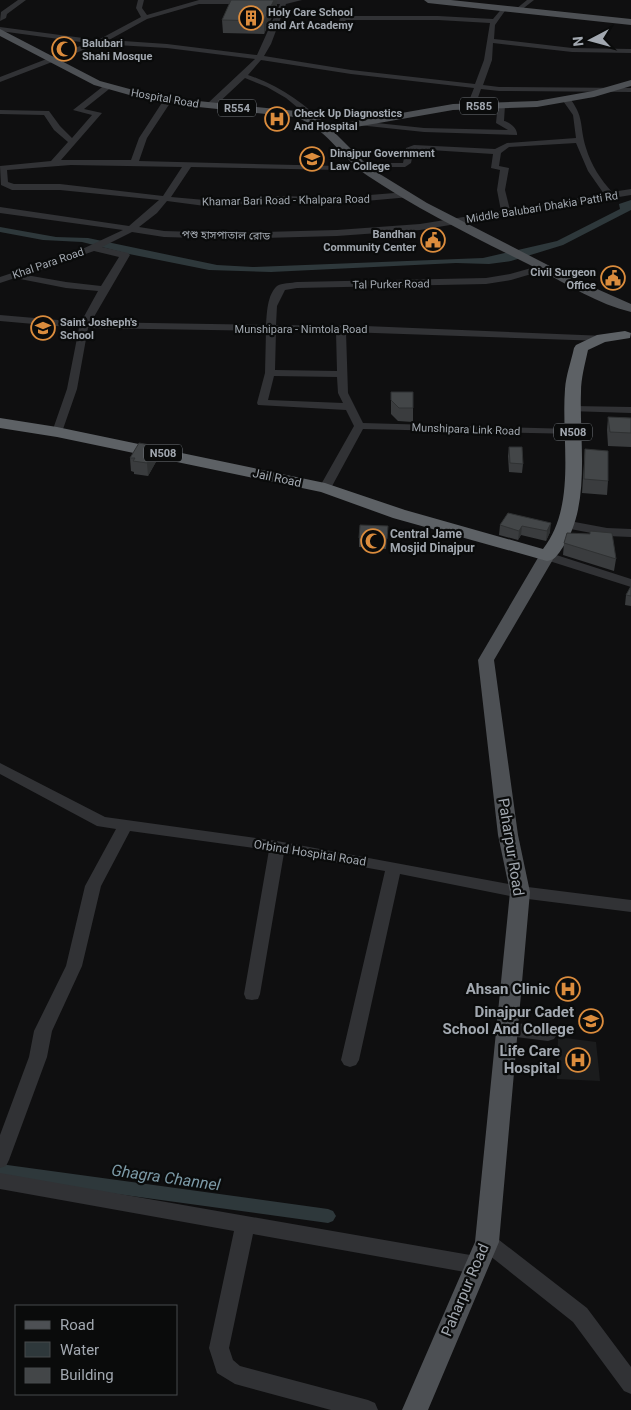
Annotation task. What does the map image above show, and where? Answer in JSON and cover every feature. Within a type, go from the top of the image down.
[{"type":"highway","name":"N508","points":[[547,556],[558,546],[570,506],[573,388],[581,348],[602,338],[629,334]]},
{"type":"highway","name":"Jail Road","points":[[0,423],[56,432],[325,488],[399,514],[547,556]]},
{"type":"main road","points":[[428,0],[631,22]]},
{"type":"main road","name":"Hospital Road","points":[[0,31],[97,83],[136,94],[168,100],[296,114],[313,119],[359,165],[453,222],[542,268]]},
{"type":"main road","name":"R585","points":[[326,130],[358,122],[435,110],[471,106],[537,104],[605,91],[631,83]]},
{"type":"main road","name":"R554","points":[[542,268],[629,309]]},
{"type":"main road","name":"Paharpur Road","points":[[415,1410],[487,1242],[520,892],[508,835],[486,660],[547,556]]},
{"type":"street","points":[[0,19],[4,17],[3,13],[23,0]]},
{"type":"street","points":[[140,0],[139,8],[145,18]]},
{"type":"street","points":[[0,80],[102,41],[145,18],[199,2],[299,0]]},
{"type":"street","points":[[518,10],[531,0]]},
{"type":"street","points":[[211,105],[245,76],[264,50],[285,1]]},
{"type":"street","points":[[471,106],[488,60],[490,34],[495,21],[504,8]]},
{"type":"street","points":[[341,24],[342,18],[438,18],[495,21]]},
{"type":"street","points":[[0,31],[82,41],[102,41],[259,57],[350,72],[478,87],[605,91],[631,90]]},
{"type":"street","points":[[490,41],[572,50],[631,51]]},
{"type":"street","points":[[245,76],[269,84],[298,102],[326,130]]},
{"type":"street","points":[[54,162],[98,112],[77,110],[109,86]]},
{"type":"street","points":[[565,98],[579,116],[580,140],[599,183],[611,196]]},
{"type":"street","points":[[135,161],[143,138],[168,100]]},
{"type":"street","points":[[501,105],[500,123],[506,124],[514,133],[519,144]]},
{"type":"street","points":[[0,112],[46,113],[57,128],[72,142]]},
{"type":"street","points":[[358,122],[424,130],[514,133]]},
{"type":"street","points":[[2,169],[54,162],[135,161],[188,165],[339,168],[359,165],[405,165],[410,148],[414,147],[498,152],[507,145],[580,140]]},
{"type":"street","points":[[498,152],[495,168],[505,168],[501,190],[506,213]]},
{"type":"street","name":"Khal Para Road","points":[[0,280],[94,247],[130,228],[154,211],[188,165]]},
{"type":"street","name":"Khamar Bari Road - Khalpara Road","points":[[2,169],[4,183],[12,187],[60,186],[227,203],[286,198],[332,202],[408,196]]},
{"type":"street","name":"Middle Balubari Dhakia Patti Rd","points":[[453,222],[631,192]]},
{"type":"street","name":"পশু হাসপাতাল রোড","points":[[0,210],[164,234],[232,236],[420,228],[453,222]]},
{"type":"street","points":[[56,432],[72,389],[84,325],[125,255],[94,247]]},
{"type":"street","name":"Tal Purker Road","points":[[272,328],[272,306],[281,288],[297,284],[486,281],[511,277],[542,268]]},
{"type":"street","points":[[13,275],[66,285],[104,289]]},
{"type":"street","name":"Munshipara - Nimtola Road","points":[[0,318],[84,325],[342,329],[602,338]]},
{"type":"street","points":[[272,328],[270,373],[262,403],[350,407]]},
{"type":"street","points":[[325,488],[359,426],[343,393],[342,329]]},
{"type":"street","points":[[270,373],[343,374]]},
{"type":"street","points":[[573,409],[631,410]]},
{"type":"street","name":"Munshipara Link Road","points":[[359,426],[573,432]]},
{"type":"street","points":[[564,524],[607,532],[631,533]]},
{"type":"street","points":[[547,556],[631,583]]},
{"type":"street","name":"Orbind Hospital Road","points":[[0,768],[95,820],[125,827],[277,846],[520,892],[631,906]]},
{"type":"street","points":[[0,1160],[38,1057],[43,1031],[74,966],[93,886],[125,827]]},
{"type":"street","points":[[252,994],[277,846]]},
{"type":"street","points":[[350,1060],[394,867]]},
{"type":"street","points":[[507,1028],[548,1034]]},
{"type":"street","points":[[0,1181],[476,1266]]},
{"type":"street","points":[[246,1226],[219,1348],[224,1366],[235,1374],[368,1410]]},
{"type":"street","points":[[487,1242],[580,1315],[631,1384]]},
{"type":"shaded area","name":"Life Care Hospital","points":[[558,1037],[596,1042],[600,1081],[557,1079]]},
{"type":"water","points":[[631,200],[631,210],[563,245],[511,261],[489,264],[456,263],[271,272],[209,270],[129,254],[82,242],[43,240],[0,232],[0,227],[56,237],[88,238],[217,265],[253,267],[483,258],[557,241],[620,209],[619,204]]},
{"type":"building","points":[[231,0],[274,0],[264,21],[222,20]]},
{"type":"building","points":[[391,392],[413,392],[413,408],[399,408],[391,400]]},
{"type":"building","points":[[608,417],[631,418],[631,433],[610,432]]},
{"type":"building","points":[[139,443],[156,446],[147,463],[133,461],[135,458],[130,458]]},
{"type":"building","points":[[509,447],[522,447],[523,464],[510,463]]},
{"type":"building","points":[[585,449],[608,451],[608,481],[584,479]]},
{"type":"building","points":[[508,513],[551,523],[547,531],[522,526],[519,531],[500,525]]},
{"type":"building","points":[[360,525],[388,526],[387,539],[359,538]]},
{"type":"building","points":[[590,531],[612,533],[616,559],[564,543],[567,533],[590,534]]},
{"type":"building","points":[[631,586],[631,596],[626,595]]},
{"type":"waterway","name":"Ghagra Channel","points":[[0,1171],[328,1216]]},
{"type":"place","name":"Holy Care School and Art Academy","points":[[251,18]]},
{"type":"place","name":"Balubari Shahi Mosque","points":[[64,49]]},
{"type":"place","name":"Check Up Diagnostics And Hospital","points":[[277,119]]},
{"type":"place","name":"Dinajpur Government Law College","points":[[312,159]]},
{"type":"place","name":"Bandhan Community Center","points":[[433,240]]},
{"type":"place","name":"Civil Surgeon Office","points":[[613,278]]},
{"type":"place","name":"Saint Josheph's School","points":[[43,328]]},
{"type":"place","name":"Central Jame Mosjid Dinajpur","points":[[373,541]]},
{"type":"place","name":"Ahsan Clinic","points":[[568,989]]},
{"type":"place","name":"Dinajpur Cadet School And College","points":[[591,1021]]},
{"type":"place","name":"Life Care Hospital","points":[[578,1060]]}]
